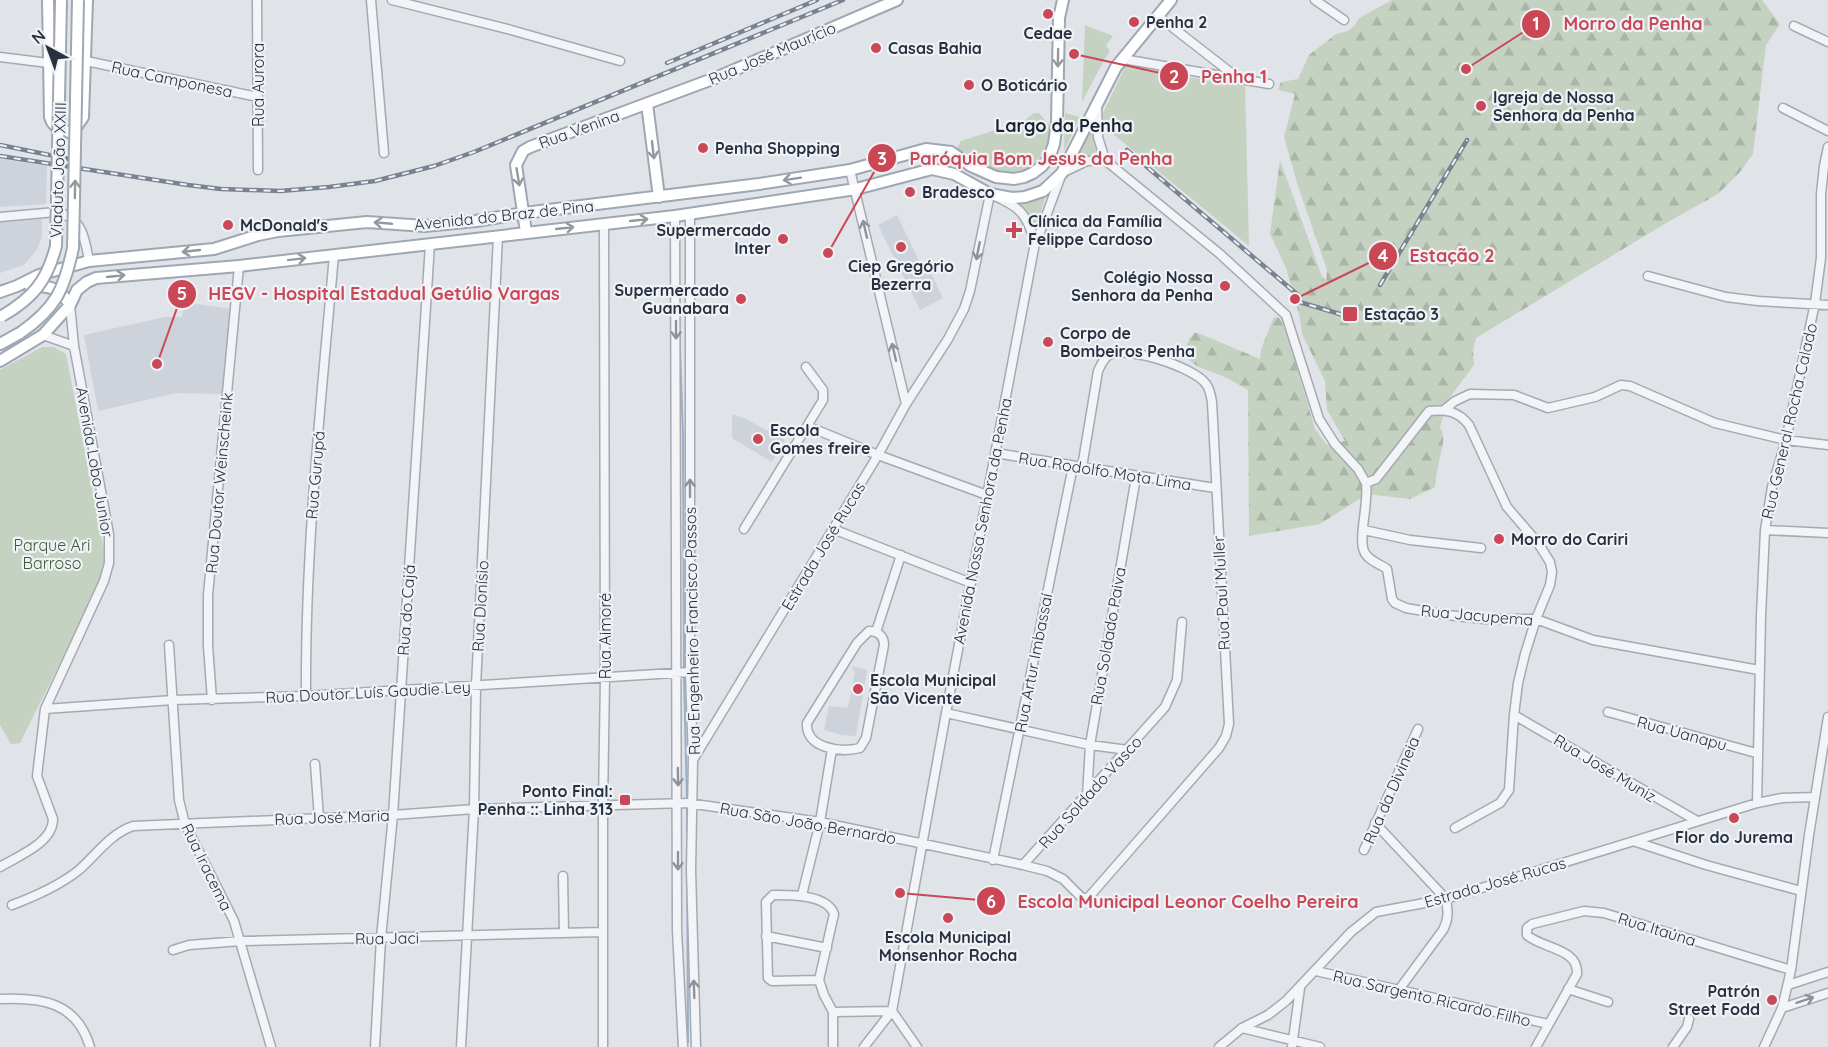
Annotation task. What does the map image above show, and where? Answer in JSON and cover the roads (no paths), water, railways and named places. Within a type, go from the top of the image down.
[{"type":"main road","points":[[48,0],[48,63],[52,122],[58,129],[69,132],[75,129],[83,117],[87,0]]},
{"type":"main road","name":"Viaduto João XXIII","points":[[1,317],[28,298],[43,280],[49,270],[56,246],[61,0]]},
{"type":"main road","points":[[0,344],[20,333],[46,312],[57,297],[66,277],[73,248],[78,0]]},
{"type":"main road","name":"Rua José Maurício","points":[[647,104],[718,77],[897,0]]},
{"type":"main road","name":"Avenida do Braz de Pina","points":[[0,292],[39,275],[89,261],[214,249],[278,231],[367,222],[425,226],[659,197],[850,170],[934,149],[951,152],[971,166],[996,177],[1014,179],[1033,173],[1042,166],[1052,152],[1057,122],[1059,18],[1063,0]]},
{"type":"main road","points":[[990,194],[1012,198],[1037,194],[1062,173],[1097,102],[1123,58],[1171,0]]},
{"type":"main road","points":[[647,104],[659,197]]},
{"type":"main road","name":"Rua Venina","points":[[526,232],[516,165],[523,151],[647,104]]},
{"type":"main road","name":"Avenida do Braz de Pina","points":[[0,361],[47,331],[70,305],[81,286],[96,278],[239,266],[675,216],[856,189],[932,169],[954,174],[990,194]]},
{"type":"main road","points":[[17,286],[47,286],[61,293],[70,305]]},
{"type":"main road","points":[[47,286],[53,298],[47,331]]},
{"type":"street","name":"Rua Aurora","points":[[257,0],[258,170]]},
{"type":"street","points":[[371,0],[384,153]]},
{"type":"street","points":[[392,0],[620,61]]},
{"type":"street","points":[[1316,0],[1344,20]]},
{"type":"street","points":[[1158,16],[1235,76]]},
{"type":"street","points":[[1794,26],[1828,42]]},
{"type":"street","points":[[0,57],[48,63]]},
{"type":"street","points":[[1123,58],[1235,76],[1269,84]]},
{"type":"street","name":"Rua Camponesa","points":[[86,61],[258,97]]},
{"type":"street","points":[[1097,102],[1098,137],[1106,160],[1220,254],[1286,315],[1319,419],[1335,444],[1358,469],[1366,483],[1376,479],[1429,411],[1444,410],[1460,416],[1469,425],[1507,507],[1538,543],[1550,562],[1551,585],[1524,654],[1514,715],[1510,786],[1500,803],[1455,828]]},
{"type":"street","points":[[1783,108],[1828,131]]},
{"type":"street","name":"Rua General Rocha Calado","points":[[1756,803],[1765,530],[1772,488],[1786,440],[1815,303],[1821,258],[1821,194],[1828,147]]},
{"type":"street","points":[[1035,243],[1062,173],[1087,161],[1106,160]]},
{"type":"street","points":[[850,170],[906,404]]},
{"type":"street","points":[[990,194],[1008,201],[1024,214],[1035,243]]},
{"type":"street","name":"Estrada José Rucas","points":[[693,760],[964,309],[970,291],[990,194]]},
{"type":"street","points":[[0,217],[64,213],[72,218],[83,231],[89,261]]},
{"type":"street","name":"Rua Engenheiro Francisco Passos","points":[[690,214],[683,453],[683,673],[685,803],[691,870],[696,1047]]},
{"type":"street","name":"Rua Engenheiro Francisco Passos","points":[[675,216],[683,453],[683,673],[693,760],[685,803],[677,930],[683,1047]]},
{"type":"street","name":"Rua Aimoré","points":[[603,1047],[604,224]]},
{"type":"street","name":"Rua Dionísio","points":[[462,1047],[474,809],[476,686],[498,236]]},
{"type":"street","name":"Avenida Nossa Senhora da Penha","points":[[892,1011],[1035,243]]},
{"type":"street","name":"Rua do Cajá","points":[[375,1047],[381,938],[393,815],[430,244]]},
{"type":"street","points":[[675,250],[690,250]]},
{"type":"street","name":"Rua Gurupá","points":[[306,696],[310,533],[334,255]]},
{"type":"street","name":"Rua Doutor Weinscheink","points":[[212,700],[208,646],[208,595],[239,266]]},
{"type":"street","points":[[1648,276],[1726,297],[1828,305]]},
{"type":"street","name":"Avenida Lobo Junior","points":[[0,867],[42,841],[53,826],[53,819],[37,776],[45,709],[104,581],[111,550],[74,346],[70,305]]},
{"type":"street","points":[[47,331],[74,346]]},
{"type":"street","name":"Rua Paul Muller","points":[[1023,865],[1047,871],[1063,879],[1082,898],[1088,898],[1215,753],[1226,736],[1229,724],[1212,402],[1207,385],[1193,373],[1153,357],[1115,353],[1103,360],[1098,370],[1077,466]]},
{"type":"street","points":[[744,529],[824,395],[806,367]]},
{"type":"street","points":[[1444,410],[1455,401],[1470,394],[1514,395],[1548,408],[1595,398],[1621,385],[1630,386],[1714,423],[1786,440],[1828,445]]},
{"type":"street","points":[[807,426],[987,495]]},
{"type":"street","name":"Rua Rodolfo Mota Lima","points":[[995,453],[1215,488]]},
{"type":"street","name":"Rua Artur Imbassaí","points":[[993,860],[1077,466]]},
{"type":"street","name":"Rua Soldado Paiva","points":[[1087,796],[1090,745],[1136,477]]},
{"type":"street","name":"Rua Jacupema","points":[[1366,483],[1367,497],[1362,540],[1364,553],[1387,569],[1389,588],[1395,603],[1421,611],[1466,617],[1536,619],[1593,640],[1760,670]]},
{"type":"street","points":[[833,529],[971,583]]},
{"type":"street","points":[[1364,530],[1410,540],[1481,548]]},
{"type":"street","points":[[1765,530],[1828,533]]},
{"type":"street","points":[[876,632],[901,555]]},
{"type":"street","name":"Rua Soldado Vasco","points":[[1023,865],[1160,714],[1174,692],[1177,680],[1182,622]]},
{"type":"street","points":[[876,632],[883,638],[884,645],[866,738],[860,748],[832,749],[810,739],[806,732],[807,723],[857,643],[866,633],[876,632]]},
{"type":"street","name":"Rua Iracema","points":[[169,645],[178,800],[185,824],[234,921],[271,1047]]},
{"type":"street","name":"Rua Doutor Luís Gaudie Ley","points":[[45,709],[683,673]]},
{"type":"street","name":"Rua Uanapu","points":[[1608,712],[1756,753]]},
{"type":"street","points":[[946,713],[1090,745],[1128,750]]},
{"type":"street","name":"Rua José Muniz","points":[[1514,715],[1697,821]]},
{"type":"street","points":[[1764,1047],[1782,1008],[1788,986],[1828,717]]},
{"type":"street","name":"Rua da Divineia","points":[[1364,850],[1418,729]]},
{"type":"street","points":[[802,895],[820,822],[832,749]]},
{"type":"street","points":[[315,764],[319,818]]},
{"type":"street","name":"Estrada José Rucas","points":[[1219,1047],[1242,1028],[1268,1014],[1300,988],[1351,932],[1376,912],[1446,899],[1756,803],[1782,798],[1815,797]]},
{"type":"street","name":"Rua José Maria","points":[[12,905],[63,882],[92,859],[113,836],[124,829],[145,824],[393,815],[474,809],[685,803]]},
{"type":"street","name":"Rua São João Bernardo","points":[[685,803],[820,822],[923,844]]},
{"type":"street","points":[[1375,823],[1446,899],[1448,914],[1445,926],[1398,991]]},
{"type":"street","points":[[1636,841],[1801,891]]},
{"type":"street","points":[[923,844],[1023,865]]},
{"type":"street","points":[[563,876],[564,933]]},
{"type":"street","points":[[819,980],[770,980],[768,978],[766,902],[773,895],[802,895],[827,904],[834,914],[819,980],[833,1012],[833,1047]]},
{"type":"street","name":"Rua Itaúna","points":[[1568,989],[1577,974],[1577,966],[1565,954],[1533,941],[1525,932],[1532,924],[1589,911],[1604,913],[1791,970]]},
{"type":"street","name":"Rua Jaci","points":[[172,950],[189,945],[241,941],[603,932]]},
{"type":"street","points":[[766,936],[826,948]]},
{"type":"street","name":"Rua Sargento Ricardo Filho","points":[[1316,971],[1548,1024]]},
{"type":"street","points":[[1788,986],[1828,972]]},
{"type":"street","points":[[1293,1044],[1300,988]]},
{"type":"street","points":[[1536,1047],[1568,989],[1608,1002]]},
{"type":"street","points":[[1782,1008],[1828,993]]},
{"type":"street","points":[[0,999],[40,1001],[61,1007],[81,1026],[90,1047]]},
{"type":"street","points":[[833,1012],[892,1011]]},
{"type":"street","points":[[864,1047],[892,1011]]},
{"type":"street","points":[[892,1011],[917,1047]]},
{"type":"street","points":[[1673,1047],[1687,1027],[1689,1019]]},
{"type":"street","points":[[1242,1028],[1293,1044],[1320,1047]]},
{"type":"waterway","points":[[679,321],[683,436],[684,669]]},
{"type":"waterway","points":[[684,675],[687,801]]},
{"type":"waterway","points":[[687,807],[688,1042]]},
{"type":"railway","points":[[667,63],[817,0]]},
{"type":"railway","points":[[0,156],[221,189],[280,191],[375,181],[434,166],[474,152],[843,0]]},
{"type":"railway","points":[[1380,285],[1467,140]]},
{"type":"railway","points":[[0,145],[74,160]]},
{"type":"railway","points":[[1127,150],[1298,295]]},
{"type":"railway","points":[[1296,301],[1350,317]]},
{"type":"place","name":"Cedae","points":[[1048,14]]},
{"type":"place","name":"Penha 2","points":[[1134,22]]},
{"type":"place","name":"Casas Bahia","points":[[876,48]]},
{"type":"place","name":"Penha 1","points":[[1074,54]]},
{"type":"place","name":"Morro da Penha","points":[[1466,69]]},
{"type":"place","name":"O Boticário","points":[[969,85]]},
{"type":"place","name":"Igreja de Nossa Senhora da Penha","points":[[1481,106]]},
{"type":"place","name":"Penha Shopping","points":[[703,148]]},
{"type":"place","name":"Bradesco","points":[[910,192]]},
{"type":"place","name":"McDonald's","points":[[228,225]]},
{"type":"place","name":"Clínica da Família Felippe Cardoso","points":[[1014,230]]},
{"type":"place","name":"Supermercado Inter","points":[[783,239]]},
{"type":"place","name":"Ciep Gregório Bezerra","points":[[901,247]]},
{"type":"place","name":"Paróquia Bom Jesus da Penha","points":[[828,253]]},
{"type":"place","name":"Colégio Nossa Senhora da Penha","points":[[1225,286]]},
{"type":"place","name":"Supermercado Guanabara","points":[[741,299]]},
{"type":"place","name":"Estação 2","points":[[1295,299]]},
{"type":"place","name":"Estação 3","points":[[1350,314]]},
{"type":"place","name":"Corpo de Bombeiros Penha","points":[[1048,342]]},
{"type":"place","name":"HEGV - Hospital Estadual Getúlio Vargas","points":[[157,364]]},
{"type":"place","name":"Escola Gomes freire","points":[[758,439]]},
{"type":"place","name":"Morro do Cariri","points":[[1499,539]]},
{"type":"place","name":"Escola Municipal São Vicente","points":[[858,689]]},
{"type":"place","name":"Ponto Final: Penha :: Linha 313","points":[[625,800]]},
{"type":"place","name":"Flor do Jurema","points":[[1734,818]]},
{"type":"place","name":"Escola Municipal Leonor Coelho Pereira","points":[[900,893]]},
{"type":"place","name":"Escola Municipal Monsenhor Rocha","points":[[948,918]]},
{"type":"place","name":"Patrón Street Fodd","points":[[1772,1000]]},
{"type":"district","name":"Largo da Penha","points":[[1064,125]]},
{"type":"park label","name":"Parque Ari Barroso","points":[[52,554]]}]
